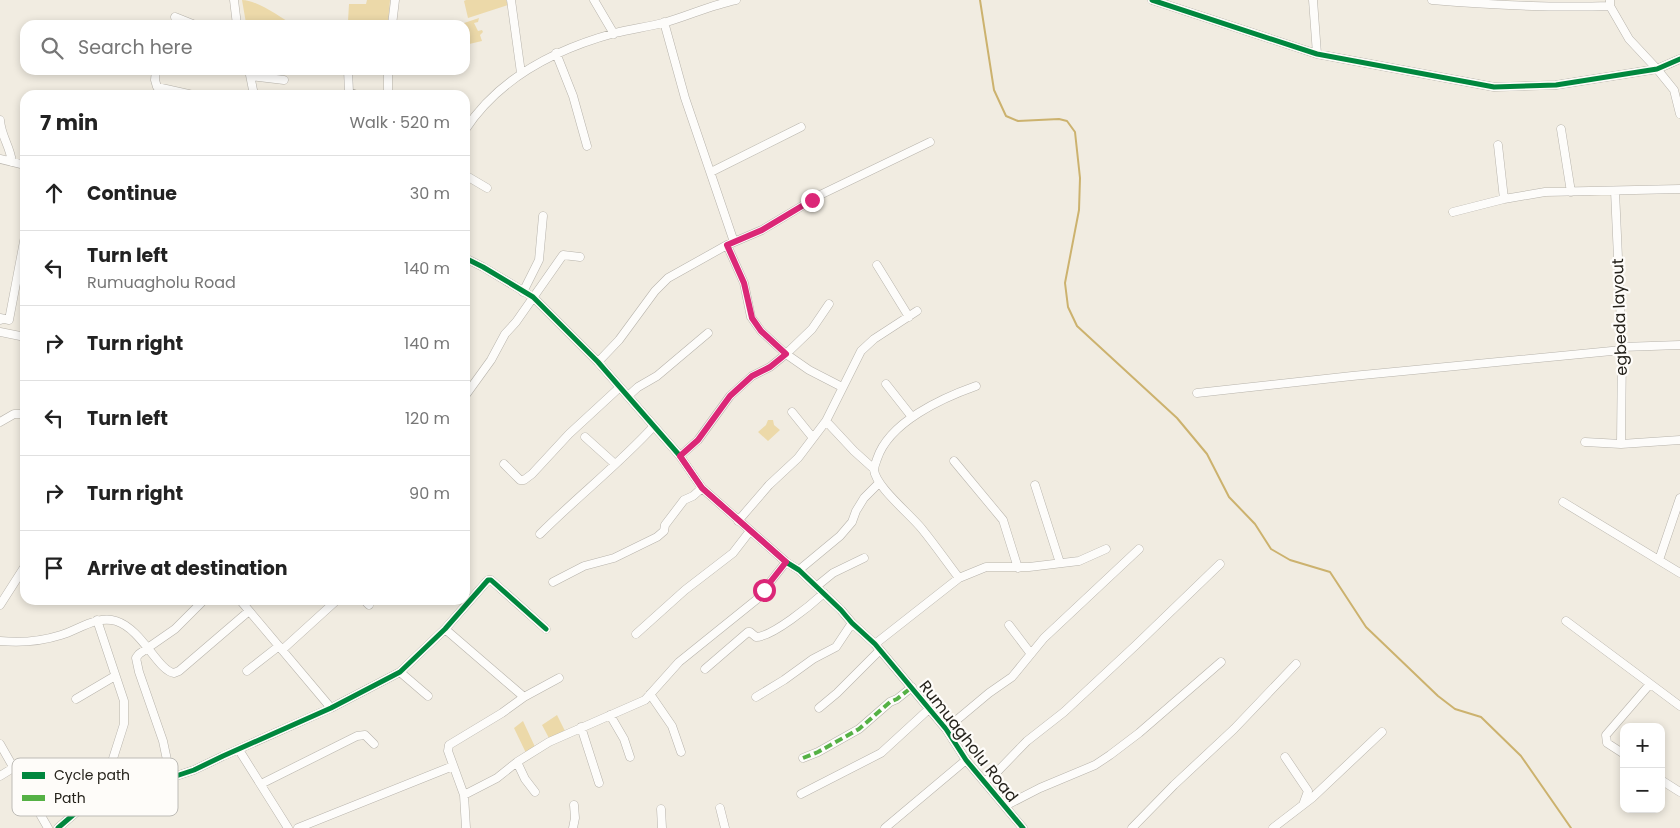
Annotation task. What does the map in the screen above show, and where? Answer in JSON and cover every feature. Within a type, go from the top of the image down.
[{"type":"street","points":[[234,0],[236,20]]},
{"type":"street","points":[[392,20],[394,0]]},
{"type":"street","points":[[511,0],[521,73]]},
{"type":"street","points":[[594,0],[614,34]]},
{"type":"street","points":[[470,123],[493,97],[521,73],[556,53],[614,34],[664,22],[736,0]]},
{"type":"street","points":[[1152,0],[1317,54],[1502,88],[1556,85],[1657,69],[1680,59]]},
{"type":"street","points":[[1313,0],[1317,54]]},
{"type":"street","points":[[1432,0],[1478,4],[1574,7],[1610,3],[1629,39],[1674,90],[1680,114]]},
{"type":"street","points":[[175,17],[182,20]]},
{"type":"street","points":[[664,22],[685,98],[711,172],[730,243],[744,283],[752,318],[761,331],[786,354],[809,370],[842,387]]},
{"type":"street","points":[[556,53],[575,103],[587,146]]},
{"type":"street","points":[[156,75],[157,87],[170,90]]},
{"type":"street","points":[[250,75],[253,90]]},
{"type":"street","points":[[260,75],[284,80]]},
{"type":"street","points":[[348,75],[349,90]]},
{"type":"street","points":[[388,75],[388,90]]},
{"type":"street","points":[[470,115],[474,117]]},
{"type":"street","points":[[0,120],[2,132],[11,149],[12,162]]},
{"type":"street","points":[[711,172],[801,127]]},
{"type":"street","points":[[1561,129],[1571,192]]},
{"type":"street","points":[[598,362],[619,340],[655,291],[668,278],[730,243],[762,230],[822,194],[930,142]]},
{"type":"street","points":[[1498,145],[1504,199]]},
{"type":"street","points":[[0,159],[20,163]]},
{"type":"street","points":[[470,178],[487,188]]},
{"type":"street","points":[[1453,212],[1504,199],[1545,192],[1680,189]]},
{"type":"street","name":"egbeda layout","points":[[1615,191],[1622,348],[1621,444]]},
{"type":"street","points":[[523,292],[539,260],[543,216]]},
{"type":"street","points":[[470,388],[491,360],[505,334],[516,322],[563,255],[580,257]]},
{"type":"street","name":"Rumuagholu Road","points":[[470,260],[532,297],[598,362],[680,456],[702,488],[786,562],[799,570],[817,586],[877,647],[946,729],[966,760],[1023,828]]},
{"type":"street","points":[[0,320],[0,318],[9,320],[20,262]]},
{"type":"street","points":[[878,265],[909,316]]},
{"type":"street","points":[[680,456],[698,440],[730,396],[752,376],[770,367],[786,354],[812,328],[828,304]]},
{"type":"street","points":[[738,521],[768,485],[798,458],[826,421],[861,351],[917,311]]},
{"type":"street","points":[[0,332],[20,336]]},
{"type":"street","points":[[628,396],[638,387],[657,376],[708,333]]},
{"type":"street","points":[[1196,393],[1622,348],[1680,345]]},
{"type":"street","points":[[886,384],[912,417]]},
{"type":"street","points":[[874,469],[879,452],[887,440],[912,417],[955,394],[976,386]]},
{"type":"street","points":[[504,464],[520,480],[524,480],[532,474],[574,428],[620,387]]},
{"type":"street","points":[[792,412],[813,438]]},
{"type":"street","points":[[2,418],[20,414]]},
{"type":"street","points":[[826,421],[874,469],[879,483],[921,528],[959,578]]},
{"type":"street","points":[[540,534],[653,427]]},
{"type":"street","points":[[585,437],[615,464]]},
{"type":"street","points":[[1585,442],[1621,444],[1680,440]]},
{"type":"street","points":[[954,461],[1003,520],[1018,568]]},
{"type":"street","points":[[799,570],[840,536],[852,522],[864,498],[879,483]]},
{"type":"street","points":[[1035,485],[1060,563]]},
{"type":"street","points":[[553,582],[584,566],[614,558],[658,537],[684,500],[693,496],[702,488]]},
{"type":"street","points":[[1659,560],[1680,498]]},
{"type":"street","points":[[1563,502],[1680,573]]},
{"type":"street","points":[[636,634],[685,590],[734,553],[750,531]]},
{"type":"street","points":[[819,708],[837,693],[877,647],[959,578],[986,567],[1018,568],[1079,561],[1106,549]]},
{"type":"street","points":[[946,729],[989,693],[1012,677],[1044,638],[1139,549]]},
{"type":"street","points":[[817,586],[833,573],[864,558]]},
{"type":"street","points":[[464,794],[496,778],[544,745],[645,700],[679,662],[756,600],[786,562]]},
{"type":"street","points":[[984,782],[996,774],[1027,741],[1071,705],[1220,564]]},
{"type":"street","points":[[0,605],[20,574]]},
{"type":"street","points":[[470,600],[485,582],[491,580],[546,629]]},
{"type":"street","points":[[705,669],[748,632],[756,637],[765,634],[787,622],[824,593]]},
{"type":"street","points":[[167,758],[163,741],[136,662],[139,654],[175,629],[199,605]]},
{"type":"street","points":[[244,605],[331,708]]},
{"type":"street","points":[[247,671],[281,648],[331,605]]},
{"type":"street","points":[[178,776],[331,708],[400,672],[445,629],[465,605]]},
{"type":"street","points":[[0,641],[41,640],[62,635],[97,620],[114,620],[135,632],[166,670],[174,673],[179,671],[249,611]]},
{"type":"street","points":[[97,620],[124,701],[124,724],[113,758]]},
{"type":"street","points":[[1566,621],[1680,706]]},
{"type":"street","points":[[756,697],[813,659],[836,647],[852,623]]},
{"type":"street","points":[[1009,626],[1031,654]]},
{"type":"street","points":[[445,629],[524,697]]},
{"type":"street","points":[[1005,806],[1040,788],[1095,765],[1139,733],[1221,662]]},
{"type":"street","points":[[1132,828],[1174,785],[1228,735],[1296,664]]},
{"type":"street","points":[[400,672],[428,696]]},
{"type":"street","points":[[76,699],[115,676]]},
{"type":"street","points":[[466,828],[464,794],[448,751],[448,745],[502,714],[524,697],[559,678]]},
{"type":"street","points":[[1620,751],[1607,743],[1606,735],[1650,684]]},
{"type":"street","points":[[803,758],[818,752],[859,728],[890,702],[912,687]]},
{"type":"street","points":[[650,694],[672,726],[681,752]]},
{"type":"street","points":[[801,794],[881,752],[929,709]]},
{"type":"street","points":[[610,715],[624,739],[630,757]]},
{"type":"street","points":[[581,727],[599,784]]},
{"type":"street","points":[[1273,828],[1301,806],[1382,732]]},
{"type":"street","points":[[261,784],[357,736],[365,735],[374,744]]},
{"type":"street","points":[[0,744],[12,766]]},
{"type":"street","points":[[239,750],[288,828]]},
{"type":"street","points":[[1285,757],[1308,791],[1301,806]]},
{"type":"street","points":[[890,826],[966,760]]},
{"type":"street","points":[[517,762],[535,792]]},
{"type":"street","points":[[298,828],[453,766]]},
{"type":"street","points":[[0,776],[12,769]]},
{"type":"street","points":[[1665,783],[1680,792]]},
{"type":"street","points":[[573,828],[575,818],[574,806]]},
{"type":"street","points":[[720,808],[725,828]]},
{"type":"street","points":[[661,809],[662,828]]},
{"type":"street","points":[[40,816],[47,828]]},
{"type":"street","points":[[58,828],[72,816]]},
{"type":"shaded area","points":[[242,0],[261,6],[285,20],[245,20]]},
{"type":"shaded area","points":[[367,0],[390,0],[388,20],[348,20],[349,4],[366,4]]},
{"type":"shaded area","points":[[506,0],[508,5],[468,18],[464,1]]},
{"type":"shaded area","points":[[479,18],[478,22],[474,23],[478,31],[482,30],[483,32],[480,35],[482,41],[470,44],[470,21]]},
{"type":"shaded area","points":[[768,420],[773,420],[774,425],[780,430],[768,441],[758,432],[766,425]]},
{"type":"shaded area","points":[[557,715],[566,733],[550,740],[542,725]]},
{"type":"shaded area","points":[[523,721],[536,749],[526,753],[514,728]]},
{"type":"waterway","points":[[980,0],[994,90],[1006,116],[1018,121],[1059,119],[1067,121],[1075,132],[1080,178],[1079,210],[1065,283],[1068,307],[1077,326],[1177,418],[1207,454],[1229,497],[1255,524],[1271,549],[1290,560],[1330,572],[1366,627],[1438,696],[1455,709],[1481,717],[1521,756],[1571,828]]},
{"type":"marked path","points":[[803,758],[818,752],[859,729],[890,702],[912,687]]},
{"type":"cycle path","points":[[1152,0],[1317,54],[1494,87],[1556,85],[1657,69],[1680,59]]},
{"type":"cycle path","points":[[470,260],[533,297],[598,362],[680,456],[702,488],[786,562],[799,570],[875,644],[946,729],[966,760],[1023,828]]},
{"type":"cycle path","points":[[470,601],[488,580],[491,580],[546,629]]},
{"type":"cycle path","points":[[178,775],[194,770],[331,708],[400,672],[445,629],[466,605]]},
{"type":"cycle path","points":[[58,828],[72,816]]},
{"type":"route","points":[[764,590],[786,562],[702,488],[680,456],[698,440],[730,396],[752,376],[770,367],[786,354],[761,331],[752,318],[744,283],[727,245],[762,230],[812,200]]}]
